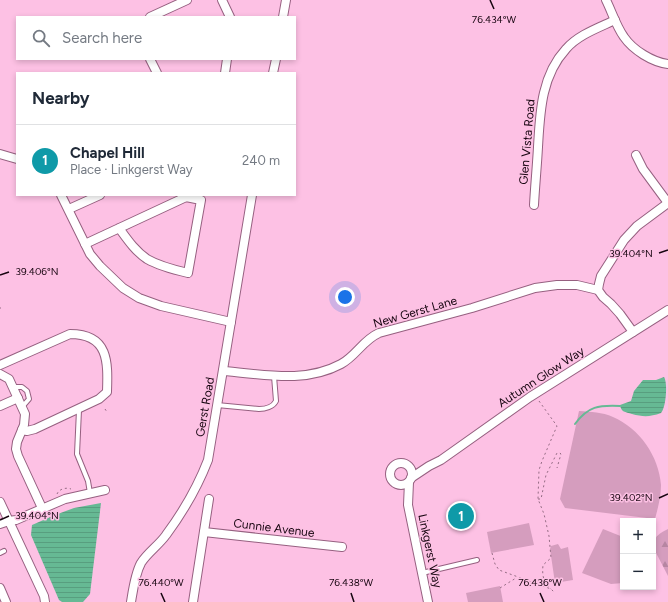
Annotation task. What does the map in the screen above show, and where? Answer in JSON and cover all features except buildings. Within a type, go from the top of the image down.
[{"type":"street","points":[[152,16],[186,0]]},
{"type":"street","points":[[222,0],[230,16]]},
{"type":"street","points":[[283,16],[286,0]]},
{"type":"street","points":[[606,0],[624,37],[634,48],[662,64],[668,64]]},
{"type":"street","name":"Glen Vista Road","points":[[534,205],[540,118],[546,85],[554,64],[566,49],[579,39],[591,31],[615,20]]},
{"type":"street","points":[[150,60],[156,72]]},
{"type":"street","points":[[225,72],[227,60]]},
{"type":"street","points":[[273,72],[276,60]]},
{"type":"street","points":[[0,154],[16,159]]},
{"type":"street","points":[[633,332],[620,314],[598,290],[601,276],[624,240],[637,226],[668,203],[642,169],[636,155]]},
{"type":"street","points":[[62,196],[90,254],[110,277],[140,298],[161,306],[231,322]]},
{"type":"street","points":[[69,209],[98,196]]},
{"type":"street","name":"Gerst Road","points":[[131,602],[139,569],[142,563],[166,535],[189,500],[203,474],[208,460],[252,196]]},
{"type":"street","points":[[85,244],[119,228],[186,197],[201,200],[188,273],[171,269],[147,259],[135,249],[119,228]]},
{"type":"street","name":"New Gerst Lane","points":[[223,371],[274,376],[296,376],[324,371],[348,359],[367,340],[379,334],[472,308],[535,288],[557,285],[577,285],[598,290]]},
{"type":"street","name":"Autumn Glow Way","points":[[410,480],[530,397],[668,310]]},
{"type":"street","points":[[0,365],[68,334],[80,334],[97,341],[107,363],[107,392],[99,399],[35,429],[27,431],[22,430]]},
{"type":"street","points":[[0,374],[9,379],[14,387],[25,414],[16,449],[42,508]]},
{"type":"street","points":[[0,406],[18,398]]},
{"type":"street","points":[[400,463],[407,464],[412,472],[410,480],[404,485],[398,485],[391,478],[390,472],[392,468],[400,463]]},
{"type":"street","name":"Autumn Glow Way","points":[[409,467],[429,466]]},
{"type":"street","name":"Linkgerst Way","points":[[408,505],[410,480]]},
{"type":"street","name":"Linkgerst Way","points":[[398,485],[408,505],[428,602]]},
{"type":"street","points":[[0,524],[16,520],[65,499],[104,490]]},
{"type":"street","points":[[193,602],[209,499]]},
{"type":"street","points":[[0,502],[46,600]]},
{"type":"street","name":"Cunnie Avenue","points":[[204,532],[342,548]]},
{"type":"street","points":[[0,588],[6,602]]},
{"type":"lane","points":[[217,405],[259,409],[272,406],[276,401],[274,376]]},
{"type":"lane","points":[[14,387],[22,387],[28,391],[29,399],[22,407]]},
{"type":"lane","points":[[78,410],[77,454],[88,481],[90,493]]},
{"type":"lane","points":[[422,573],[477,560]]},
{"type":"path","points":[[538,399],[557,426],[542,461],[538,500],[544,514],[549,536],[551,558],[542,565],[543,578],[545,584],[554,592]]},
{"type":"path","points":[[538,500],[541,499],[546,475],[557,453],[560,452],[561,454],[557,468]]},
{"type":"path","points":[[56,496],[57,492],[62,489],[68,488],[73,490]]},
{"type":"path","points":[[492,553],[495,564],[499,570],[550,589]]},
{"type":"path","points":[[500,588],[517,577]]},
{"type":"green space","points":[[579,411],[609,415],[622,422],[639,436],[652,454],[661,485],[660,498],[655,518],[565,508],[560,499]]},
{"type":"green space","points":[[529,523],[534,545],[491,553],[487,532]]},
{"type":"green space","points":[[603,529],[620,536],[620,583],[611,584],[582,573]]},
{"type":"green space","points":[[668,529],[668,576],[656,553],[656,538]]},
{"type":"green space","points":[[558,544],[561,549],[568,547],[573,580],[555,583],[550,549],[551,546]]},
{"type":"green space","points":[[500,586],[503,602],[468,602],[466,593]]},
{"type":"shaded area","points":[[664,377],[666,384],[666,395],[661,413],[643,416],[625,412],[621,409],[620,405],[631,401],[634,391],[643,380],[656,380]]},
{"type":"shaded area","points":[[101,503],[90,594],[83,602],[62,602],[59,600],[31,535],[32,525],[74,508]]},
{"type":"waterway","points":[[575,424],[589,410],[606,406],[620,406]]},
{"type":"place","name":"Chapel Hill","points":[[461,516]]}]
